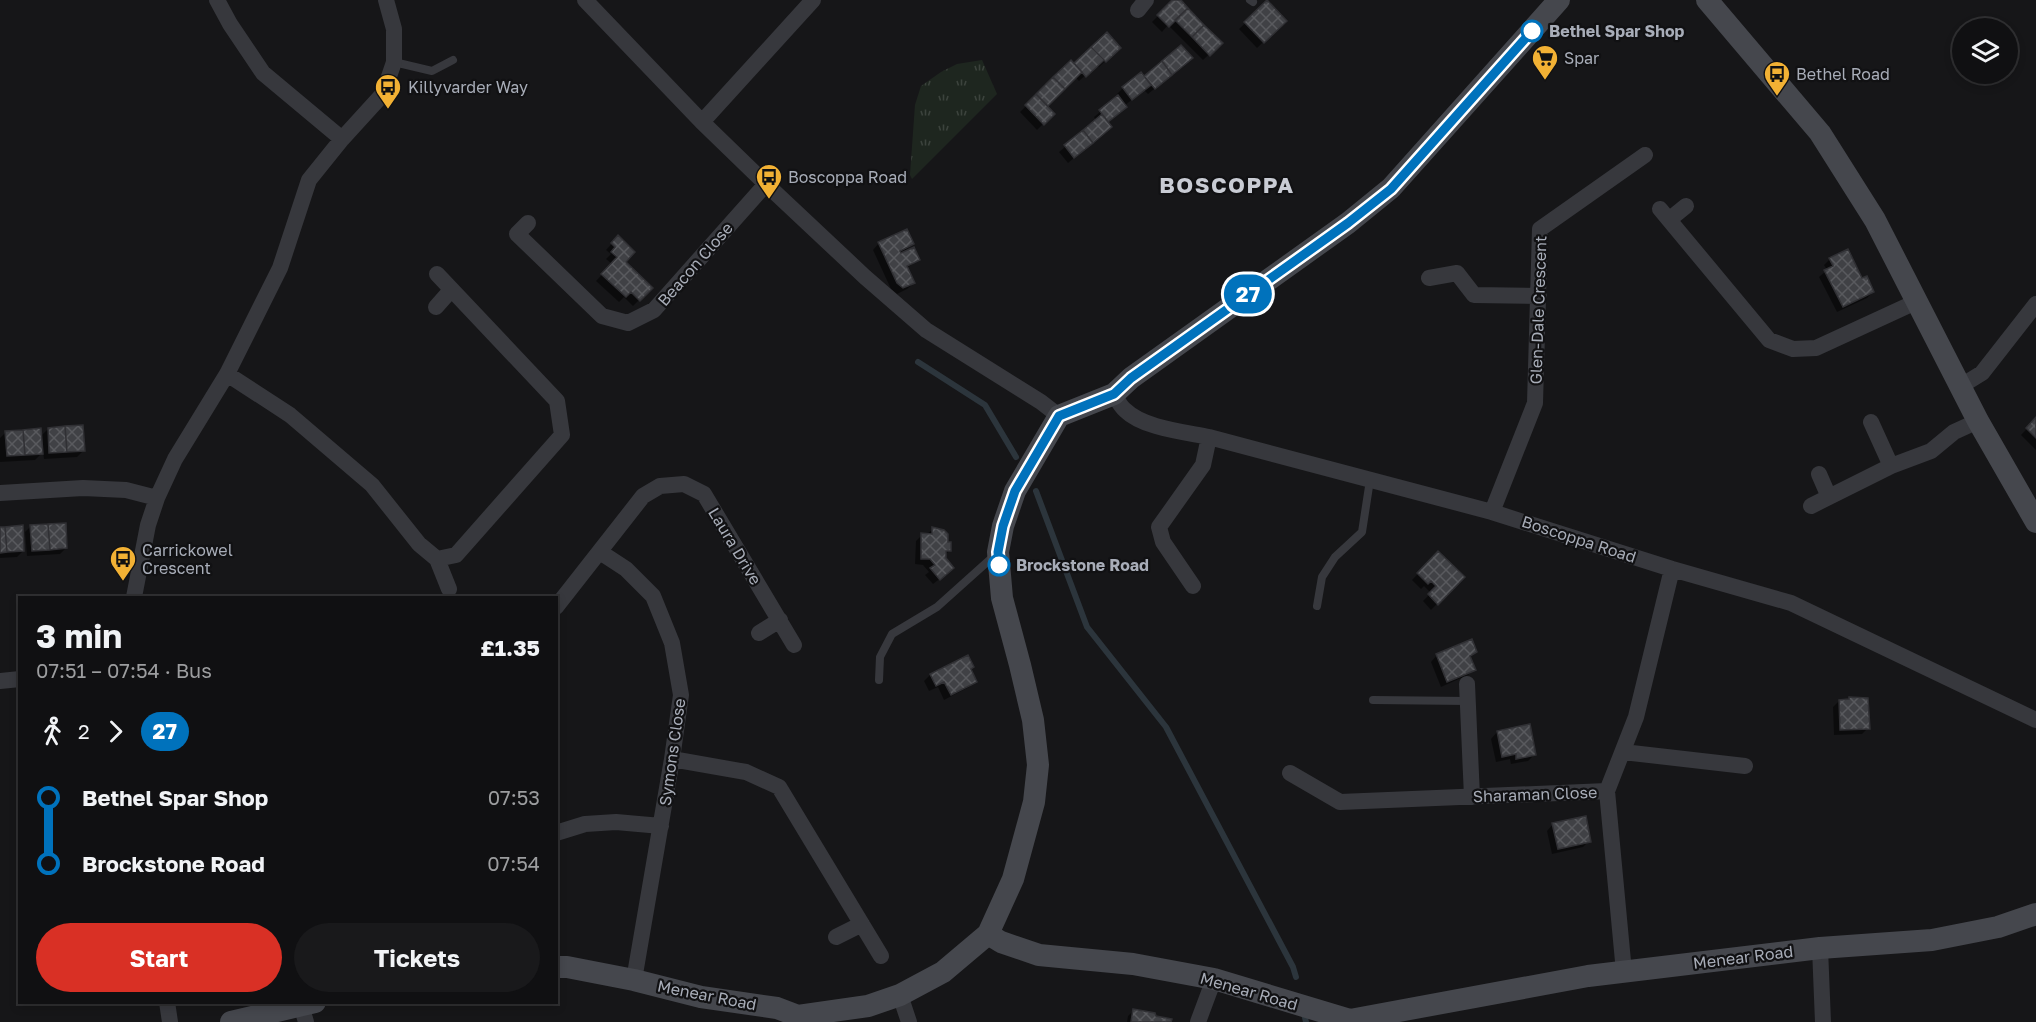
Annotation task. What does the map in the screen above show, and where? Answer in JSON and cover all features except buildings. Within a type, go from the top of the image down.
[{"type":"street","points":[[218,0],[230,24],[263,73],[342,139]]},
{"type":"street","points":[[134,596],[148,525],[157,498],[175,459],[227,374],[280,268],[309,180],[383,94],[394,62],[394,29],[386,0]]},
{"type":"street","points":[[585,0],[702,122],[766,184],[926,330],[1041,402],[1059,416]]},
{"type":"street","points":[[702,122],[813,0]]},
{"type":"street","points":[[988,934],[1013,879],[1034,802],[1038,765],[1033,720],[1002,598],[998,552],[1003,526],[1015,491],[1059,416],[1114,394],[1131,378],[1348,223],[1391,189],[1559,0]]},
{"type":"street","points":[[1707,0],[1820,133],[1875,220],[1978,421],[2036,522]]},
{"type":"street","name":"Glen-Dale Crescent","points":[[1492,512],[1535,403],[1540,229],[1645,155]]},
{"type":"street","name":"Beacon Close","points":[[528,223],[517,234],[602,316],[628,322],[654,310],[766,184]]},
{"type":"street","points":[[1686,207],[1665,214],[1769,340],[1793,349],[1816,348],[1918,301]]},
{"type":"street","points":[[1429,278],[1457,273],[1474,295],[1539,296]]},
{"type":"street","points":[[437,274],[557,401],[562,435],[456,555],[437,559]]},
{"type":"street","points":[[436,306],[451,290]]},
{"type":"street","points":[[1961,387],[1982,373],[2036,304]]},
{"type":"street","points":[[227,374],[290,415],[372,485],[419,544],[437,559],[449,588]]},
{"type":"street","name":"Boscoppa Road","points":[[1114,394],[1124,410],[1138,419],[1161,427],[1209,437],[1492,512],[1672,569],[1791,603],[2036,720]]},
{"type":"street","points":[[1811,506],[1891,466],[1931,452],[1954,432],[1978,421]]},
{"type":"street","points":[[1871,422],[1891,466]]},
{"type":"street","points":[[1193,586],[1163,542],[1159,527],[1203,465],[1209,437]]},
{"type":"street","points":[[1819,474],[1829,496]]},
{"type":"street","name":"Laura Drive","points":[[558,604],[643,496],[660,486],[684,484],[704,494],[794,645]]},
{"type":"street","points":[[0,494],[82,488],[126,490],[157,498]]},
{"type":"street","name":"Symons Close","points":[[600,552],[626,568],[653,596],[672,643],[681,695],[634,980]]},
{"type":"street","points":[[1607,791],[1636,717],[1672,569]]},
{"type":"street","points":[[759,633],[780,620]]},
{"type":"street","points":[[0,681],[18,679]]},
{"type":"street","points":[[1468,693],[1472,797]]},
{"type":"street","points":[[1623,752],[1745,766]]},
{"type":"street","points":[[672,759],[746,772],[779,787],[880,956]]},
{"type":"street","name":"Sharaman Close","points":[[1290,773],[1340,802],[1607,791],[1624,972]]},
{"type":"street","points":[[558,832],[585,824],[616,822],[661,826]]},
{"type":"street","name":"Menear Road","points":[[558,967],[634,980],[701,997],[777,1008],[797,1019],[868,1006],[900,995],[943,972],[988,934],[1000,942],[1039,955],[1133,964],[1214,979],[1350,1020],[1385,1018],[1482,995],[1624,972],[1820,948],[1932,940],[1998,927],[2036,914]]},
{"type":"street","points":[[836,937],[862,924]]},
{"type":"street","points":[[1820,948],[1823,1022]]},
{"type":"street","points":[[1198,1022],[1214,979]]},
{"type":"street","points":[[900,995],[909,1022]]},
{"type":"street","points":[[167,1004],[170,1022]]},
{"type":"street","points":[[231,1022],[307,1010]]},
{"type":"lane","points":[[394,62],[432,71],[453,60]]},
{"type":"lane","points":[[1317,606],[1323,577],[1335,557],[1362,532],[1370,480]]},
{"type":"lane","points":[[879,680],[880,657],[892,634],[937,607],[998,552]]},
{"type":"lane","points":[[1372,700],[1468,693]]},
{"type":"green space","points":[[982,60],[997,94],[912,179],[910,175],[915,105],[921,86],[957,64]]},
{"type":"waterway","points":[[918,362],[985,405],[1016,457]]},
{"type":"waterway","points":[[1036,491],[1087,627],[1166,727],[1293,967],[1296,977]]},
{"type":"waterway","points":[[1304,1013],[1306,1022]]},
{"type":"bus line","name":"27","points":[[999,565],[998,552],[1003,526],[1015,491],[1059,416],[1114,394],[1131,378],[1348,223],[1391,189],[1532,31]]},
{"type":"place","name":"Bethel Spar Shop","points":[[1532,31]]},
{"type":"place","name":"Spar","points":[[1545,81]]},
{"type":"place","name":"Bethel Road","points":[[1777,97]]},
{"type":"place","name":"Killyvarder Way","points":[[388,110]]},
{"type":"place","name":"Boscoppa Road","points":[[769,200]]},
{"type":"place","name":"Brockstone Road","points":[[999,565]]},
{"type":"place","name":"Carrickowel Crescent","points":[[123,582]]},
{"type":"district","name":"BOSCOPPA","points":[[1227,185]]}]
